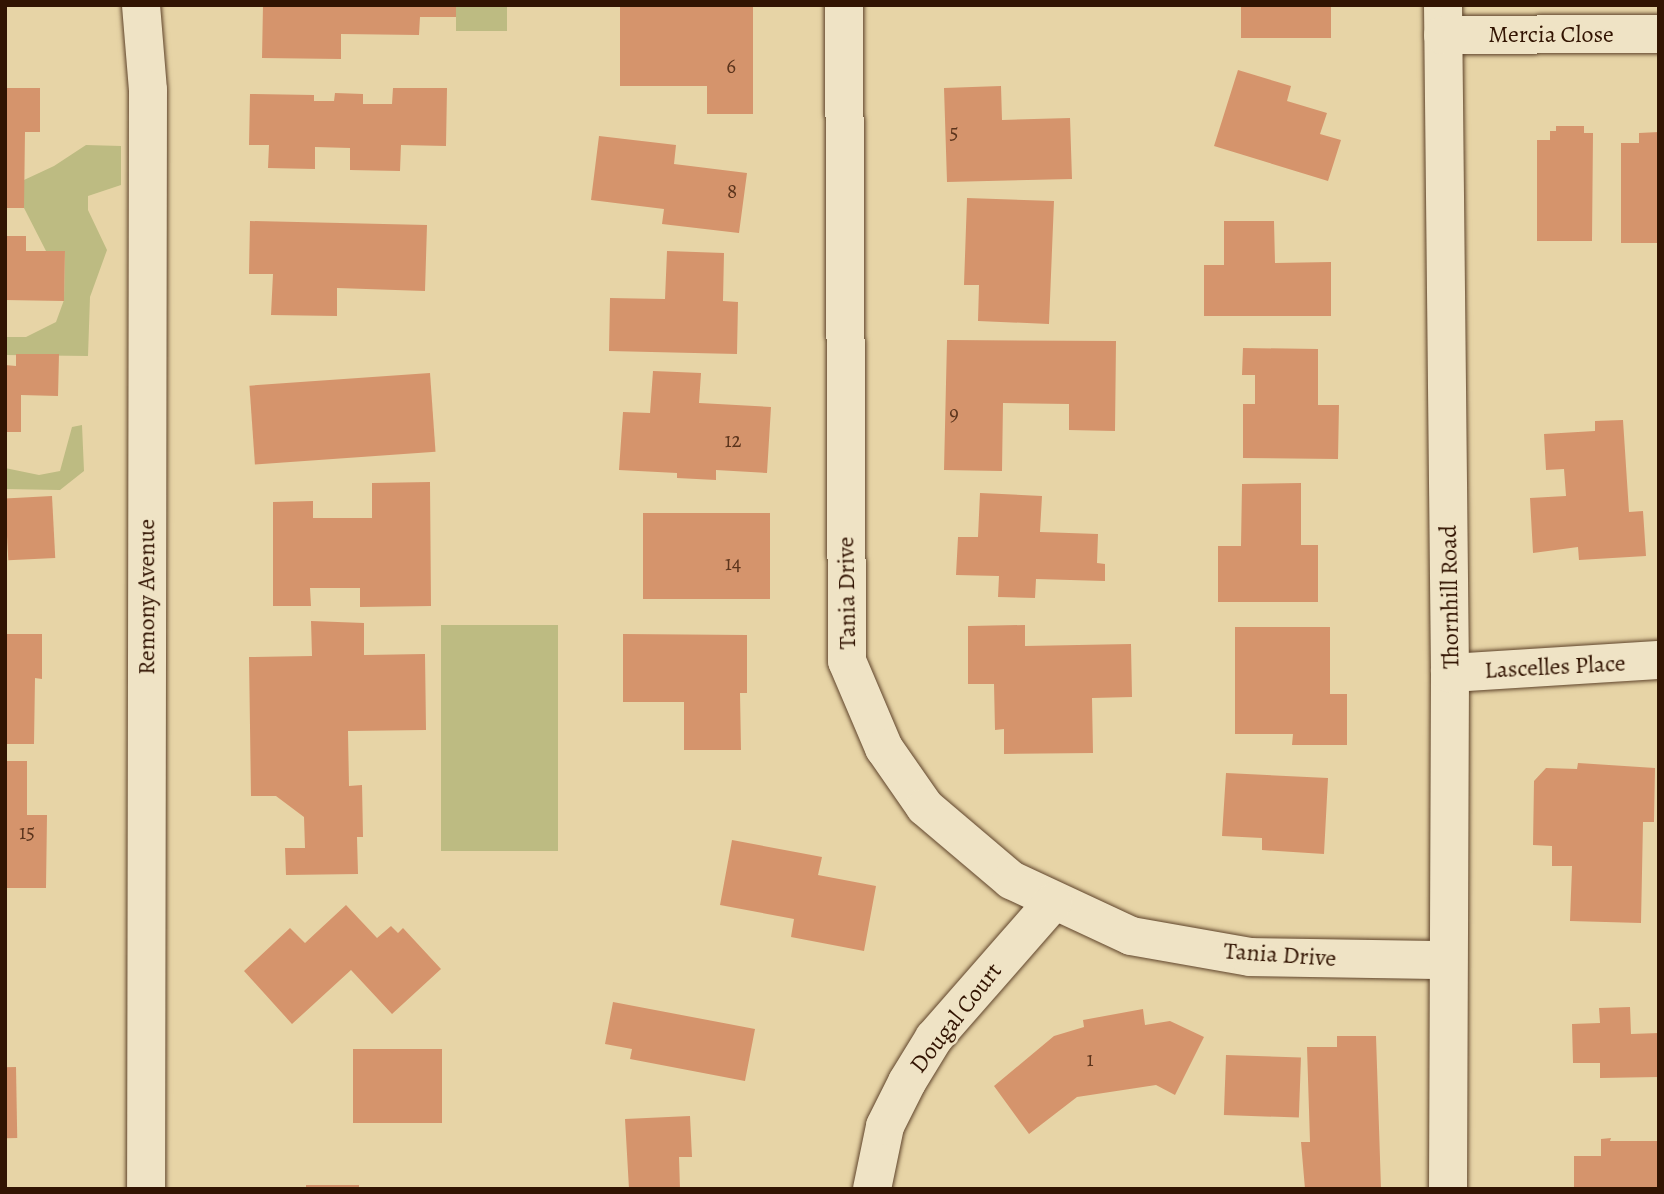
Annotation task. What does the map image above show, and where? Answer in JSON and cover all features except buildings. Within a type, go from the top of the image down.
[{"type":"street","name":"Remony Avenue","points":[[141,5],[148,90],[146,1189]]},
{"type":"street","name":"Tania Drive","points":[[844,5],[848,661],[884,748],[925,807],[1011,880],[1130,936],[1250,957],[1448,960]]},
{"type":"street","name":"Mercia Close","points":[[1443,20],[1659,34]]},
{"type":"street","name":"Thornhill Road","points":[[1443,20],[1450,673],[1448,1189]]},
{"type":"street","name":"Lascelles Place","points":[[1450,673],[1659,660]]},
{"type":"street","name":"Dougal Court","points":[[872,1189],[885,1126],[906,1082],[934,1038],[1053,902]]},
{"type":"shaded area","points":[[456,5],[507,5],[507,31],[456,31]]},
{"type":"shaded area","points":[[86,145],[121,146],[121,185],[88,196],[88,210],[107,250],[90,297],[88,356],[5,355],[5,337],[26,337],[56,322],[64,300],[65,251],[46,251],[24,208],[24,180],[54,166]]},
{"type":"shaded area","points":[[82,425],[84,471],[60,490],[5,489],[5,468],[39,475],[60,471],[72,427]]},
{"type":"shaded area","points":[[441,625],[558,625],[558,851],[441,851]]}]
